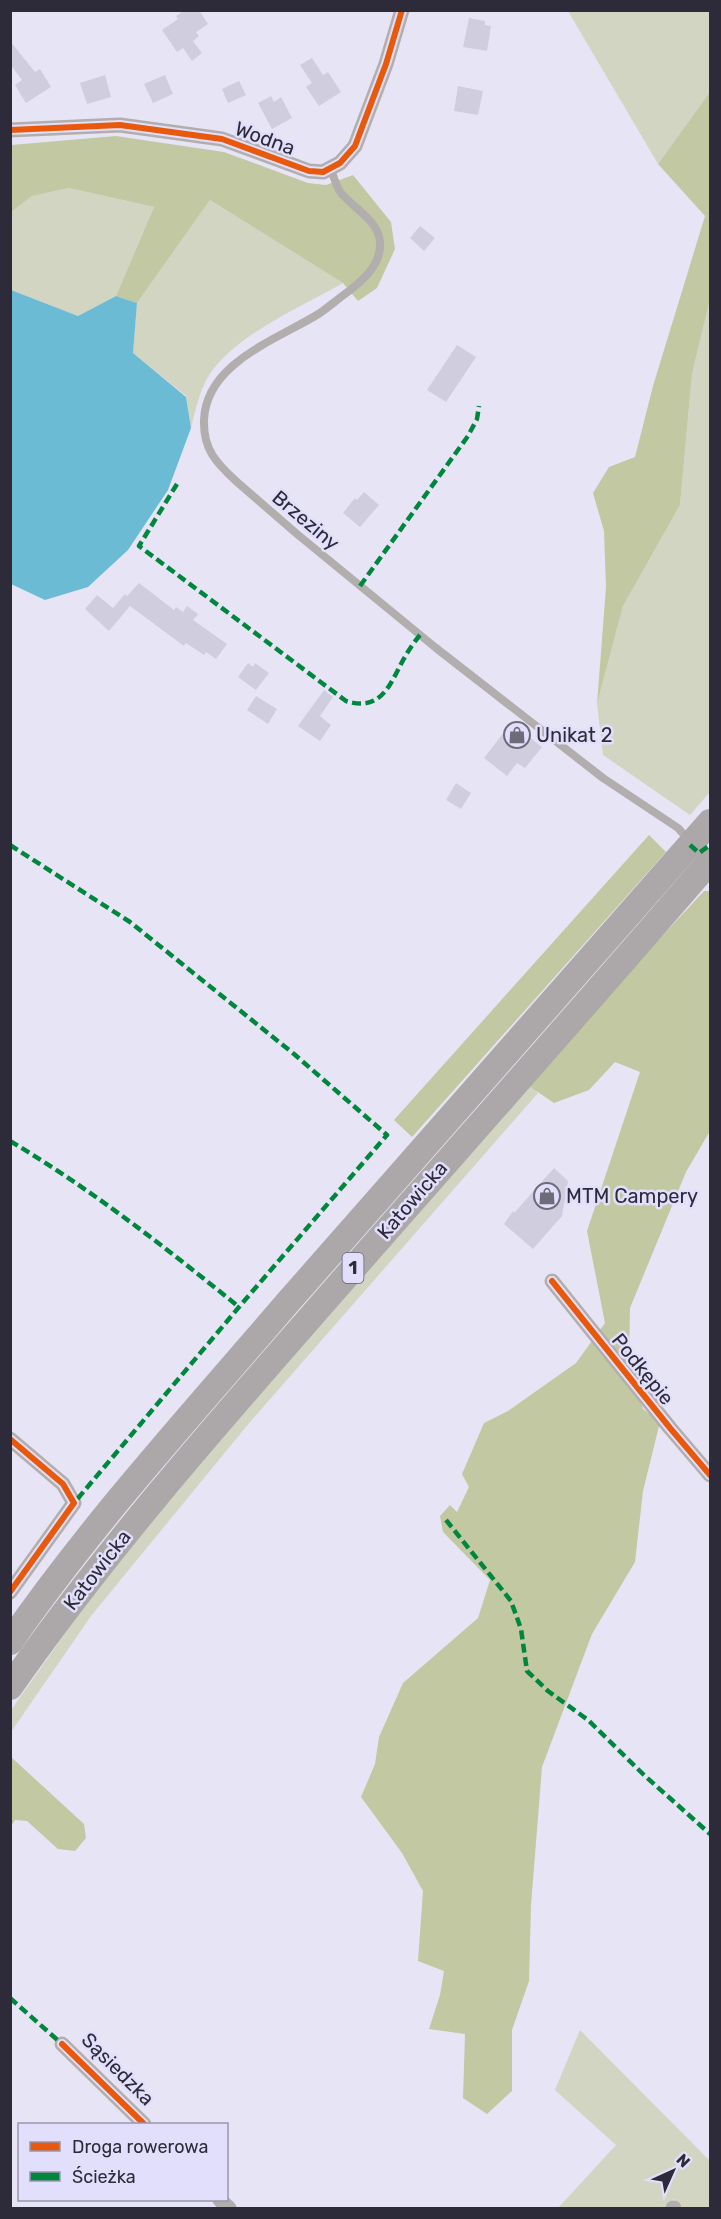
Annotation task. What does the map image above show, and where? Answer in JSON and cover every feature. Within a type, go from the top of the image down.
[{"type":"main road","name":"Katowicka","points":[[10,1642],[76,1554],[168,1443],[413,1158],[711,822]]},
{"type":"main road","name":"Katowicka","points":[[10,1687],[75,1597],[185,1462],[711,861]]},
{"type":"street","points":[[330,168],[340,163],[355,146],[386,63],[402,10]]},
{"type":"street","name":"Wodna","points":[[10,130],[120,125],[222,139],[309,171],[323,172],[330,168]]},
{"type":"street","name":"Podkępie","points":[[552,1281],[670,1428],[711,1474]]},
{"type":"street","points":[[10,1439],[63,1484],[74,1503],[10,1592]]},
{"type":"street","name":"Sąsiedzka","points":[[62,2044],[143,2123]]},
{"type":"lane","name":"Brzeziny","points":[[330,168],[340,192],[370,220],[378,232],[380,247],[374,267],[357,284],[320,313],[263,344],[235,364],[214,385],[204,410],[204,430],[208,448],[216,463],[297,534],[445,655],[603,778],[678,828],[686,836],[690,845]]},
{"type":"green space","points":[[568,11],[710,11],[710,92],[658,164]]},
{"type":"green space","points":[[710,92],[710,299],[692,374],[680,505],[623,606],[597,704],[606,587],[604,531],[593,493],[609,467],[635,457],[653,386],[705,216],[658,164]]},
{"type":"green space","points":[[116,136],[224,152],[308,183],[326,185],[353,175],[391,222],[395,249],[377,288],[358,301],[343,283],[210,200],[137,303],[116,296],[154,207],[69,188],[32,196],[11,212],[11,145]]},
{"type":"green space","points":[[69,188],[154,207],[116,296],[78,316],[11,290],[11,212],[32,196]]},
{"type":"green space","points":[[210,200],[343,283],[258,330],[228,354],[206,380],[191,428],[186,396],[133,353],[137,303]]},
{"type":"green space","points":[[710,299],[710,792],[690,815],[603,755],[597,704],[623,606],[680,505],[692,374]]},
{"type":"green space","points":[[649,835],[666,852],[412,1137],[394,1120]]},
{"type":"green space","points":[[704,891],[710,891],[710,1131],[686,1172],[630,1308],[629,1360],[643,1409],[660,1422],[643,1491],[635,1562],[592,1634],[542,1767],[531,1905],[529,1981],[512,2030],[512,2091],[487,2114],[463,2098],[465,2034],[429,2029],[440,1995],[444,1971],[418,1961],[423,1891],[402,1853],[361,1797],[375,1764],[379,1737],[403,1683],[478,1618],[490,1580],[443,1532],[440,1516],[450,1505],[457,1512],[469,1487],[462,1474],[484,1423],[508,1411],[576,1363],[605,1323],[587,1231],[640,1072],[615,1062],[589,1090],[554,1103],[529,1086]]},
{"type":"green space","points":[[531,1084],[538,1093],[250,1422],[91,1616],[11,1732],[11,1710],[97,1588],[233,1424]]},
{"type":"green space","points":[[11,1757],[84,1824],[86,1838],[75,1851],[58,1849],[27,1821],[15,1820],[11,1826]]},
{"type":"green space","points":[[580,2030],[710,2161],[710,2208],[683,2208],[674,2199],[665,2208],[558,2208],[616,2145],[555,2090]]},
{"type":"water","points":[[11,290],[78,316],[116,296],[137,303],[133,353],[186,397],[191,428],[168,490],[128,550],[88,587],[45,600],[11,584]]},
{"type":"building","points":[[185,10],[199,10],[208,24],[196,32],[199,36],[193,41],[202,53],[192,61],[183,48],[177,52],[162,30],[178,19],[176,16]]},
{"type":"building","points":[[469,18],[485,21],[485,25],[491,26],[487,51],[463,47]]},
{"type":"building","points":[[10,41],[35,72],[40,69],[51,87],[26,103],[15,85],[22,80],[10,64]]},
{"type":"building","points":[[312,58],[323,75],[328,72],[341,92],[319,106],[306,87],[312,83],[300,65]]},
{"type":"building","points":[[105,75],[111,97],[87,104],[80,83]]},
{"type":"building","points":[[165,75],[173,94],[153,103],[144,84]]},
{"type":"building","points":[[239,81],[246,95],[228,103],[222,89]]},
{"type":"building","points":[[458,86],[483,91],[478,115],[454,111]]},
{"type":"building","points":[[271,96],[274,102],[281,97],[292,118],[272,129],[258,103]]},
{"type":"building","points":[[420,226],[435,238],[424,251],[410,238]]},
{"type":"building","points":[[457,345],[476,357],[446,402],[427,390]]},
{"type":"building","points":[[364,492],[379,505],[360,527],[343,513],[355,498],[357,500]]},
{"type":"building","points":[[139,583],[174,610],[176,607],[183,612],[187,606],[198,614],[193,620],[227,644],[216,659],[206,652],[204,655],[186,643],[184,646],[130,606],[109,631],[85,609],[97,595],[113,608]]},
{"type":"building","points":[[248,663],[253,667],[255,663],[269,673],[256,690],[238,677]]},
{"type":"building","points":[[324,690],[333,697],[320,716],[331,725],[320,741],[298,726]]},
{"type":"building","points":[[256,696],[277,709],[268,724],[247,710]]},
{"type":"building","points":[[511,723],[542,747],[525,768],[517,763],[507,776],[484,758]]},
{"type":"building","points":[[456,783],[471,793],[461,809],[446,800]]},
{"type":"building","name":"MTM Campery","points":[[554,1168],[568,1181],[562,1216],[533,1249],[504,1224],[513,1211],[514,1213]]},
{"type":"marked path","points":[[360,586],[468,436],[477,419],[479,406]]},
{"type":"marked path","points":[[177,484],[139,546],[346,701],[369,702],[385,692],[420,635]]},
{"type":"marked path","points":[[10,845],[130,922],[294,1054],[387,1135],[74,1503]]},
{"type":"marked path","points":[[690,845],[699,853],[710,845]]},
{"type":"marked path","points":[[10,1141],[99,1199],[239,1307]]},
{"type":"marked path","points":[[446,1520],[511,1601],[521,1629],[527,1671],[548,1691],[588,1720],[644,1775],[710,1834]]},
{"type":"marked path","points":[[10,1998],[62,2044]]},
{"type":"cycle path","points":[[10,130],[120,125],[222,139],[309,171],[323,172],[340,163],[355,146],[386,64],[402,10]]},
{"type":"cycle path","points":[[552,1281],[710,1475]]},
{"type":"cycle path","points":[[10,1439],[63,1484],[74,1503],[10,1592]]},
{"type":"cycle path","points":[[62,2044],[143,2123]]},
{"type":"place","name":"Unikat 2","points":[[517,735]]},
{"type":"place","name":"MTM Campery","points":[[547,1196]]}]
